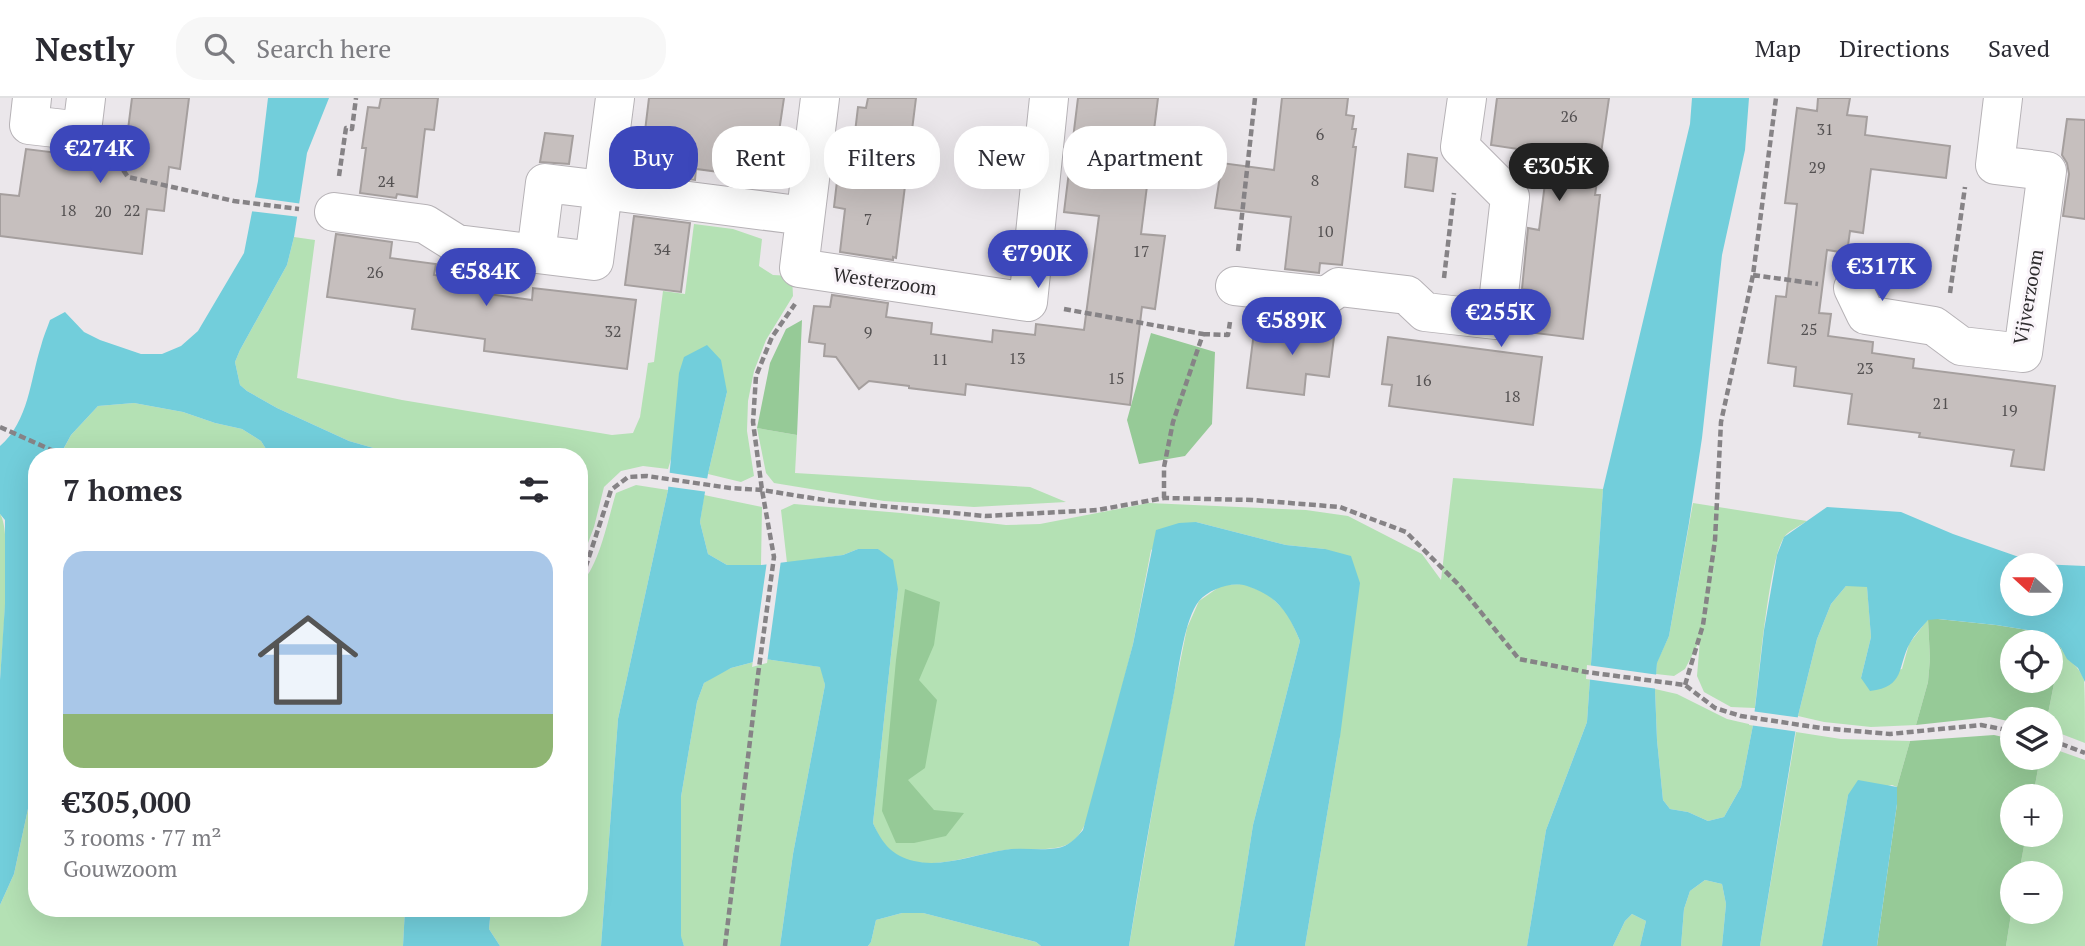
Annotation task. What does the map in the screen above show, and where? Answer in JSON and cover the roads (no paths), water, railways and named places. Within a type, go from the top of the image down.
[{"type":"street","points":[[32,98],[29,125],[84,115]]},
{"type":"street","points":[[327,212],[425,224],[457,244],[594,261],[615,98]]},
{"type":"street","points":[[536,254],[545,183],[805,216],[820,98]]},
{"type":"street","name":"Westerzoom","points":[[805,216],[799,268],[1028,302],[1049,98]]},
{"type":"street","points":[[1235,286],[1326,296],[1339,287],[1407,295],[1425,312],[1496,320],[1510,197],[1460,147],[1467,98]]},
{"type":"street","name":"Vijverzoom","points":[[1853,288],[1866,315],[1934,326],[1961,346],[2023,353],[2047,171],[1995,164],[2003,98]]},
{"type":"water","points":[[268,98],[329,98],[307,153],[287,265],[235,362],[240,385],[247,391],[349,441],[374,448],[265,448],[261,441],[242,429],[183,412],[134,403],[98,406],[71,435],[64,448],[28,448],[28,809],[14,874],[0,905],[0,680],[5,604],[5,520],[0,514],[0,446],[10,436],[23,412],[50,320],[65,312],[84,332],[141,354],[162,354],[181,346],[198,331],[244,253],[258,181]]},
{"type":"water","points":[[1692,98],[1749,98],[1745,150],[1722,255],[1702,438],[1689,523],[1669,636],[1657,663],[1657,740],[1663,800],[1670,809],[1688,812],[1708,821],[1724,817],[1741,787],[1753,725],[1764,630],[1777,555],[1784,537],[1827,507],[1901,512],[2007,553],[2000,553],[2000,616],[2063,616],[2063,565],[2085,566],[2085,682],[2078,668],[2063,652],[2063,630],[2027,630],[1938,619],[1928,620],[1914,637],[1895,680],[1882,689],[1870,691],[1861,678],[1871,637],[1867,587],[1846,586],[1831,604],[1817,639],[1798,716],[1760,946],[1722,946],[1726,904],[1722,884],[1705,880],[1690,891],[1684,909],[1681,946],[1640,946],[1646,921],[1632,914],[1625,921],[1613,946],[1527,946],[1546,830],[1587,722],[1603,489],[1690,124]]},
{"type":"water","points":[[707,345],[721,360],[727,392],[700,522],[708,554],[727,565],[761,565],[843,555],[858,549],[878,549],[893,560],[898,589],[873,823],[889,848],[906,859],[936,863],[1011,849],[1058,848],[1069,844],[1083,830],[1133,644],[1156,530],[1179,523],[1196,522],[1286,545],[1325,549],[1351,556],[1360,583],[1340,737],[1305,946],[1234,946],[1253,825],[1300,641],[1286,614],[1274,600],[1258,590],[1235,585],[1221,587],[1203,597],[1194,609],[1186,630],[1129,946],[1041,946],[1036,942],[923,913],[902,913],[876,920],[868,946],[780,946],[793,854],[825,685],[820,667],[765,659],[731,668],[704,683],[697,702],[681,797],[681,936],[684,946],[601,946],[618,719],[668,490],[679,373],[684,357]]},
{"type":"water","points":[[1858,780],[1897,787],[1897,804],[1877,946],[1822,946],[1848,795]]},
{"type":"water","points":[[405,917],[490,917],[489,929],[500,946],[403,946]]}]
